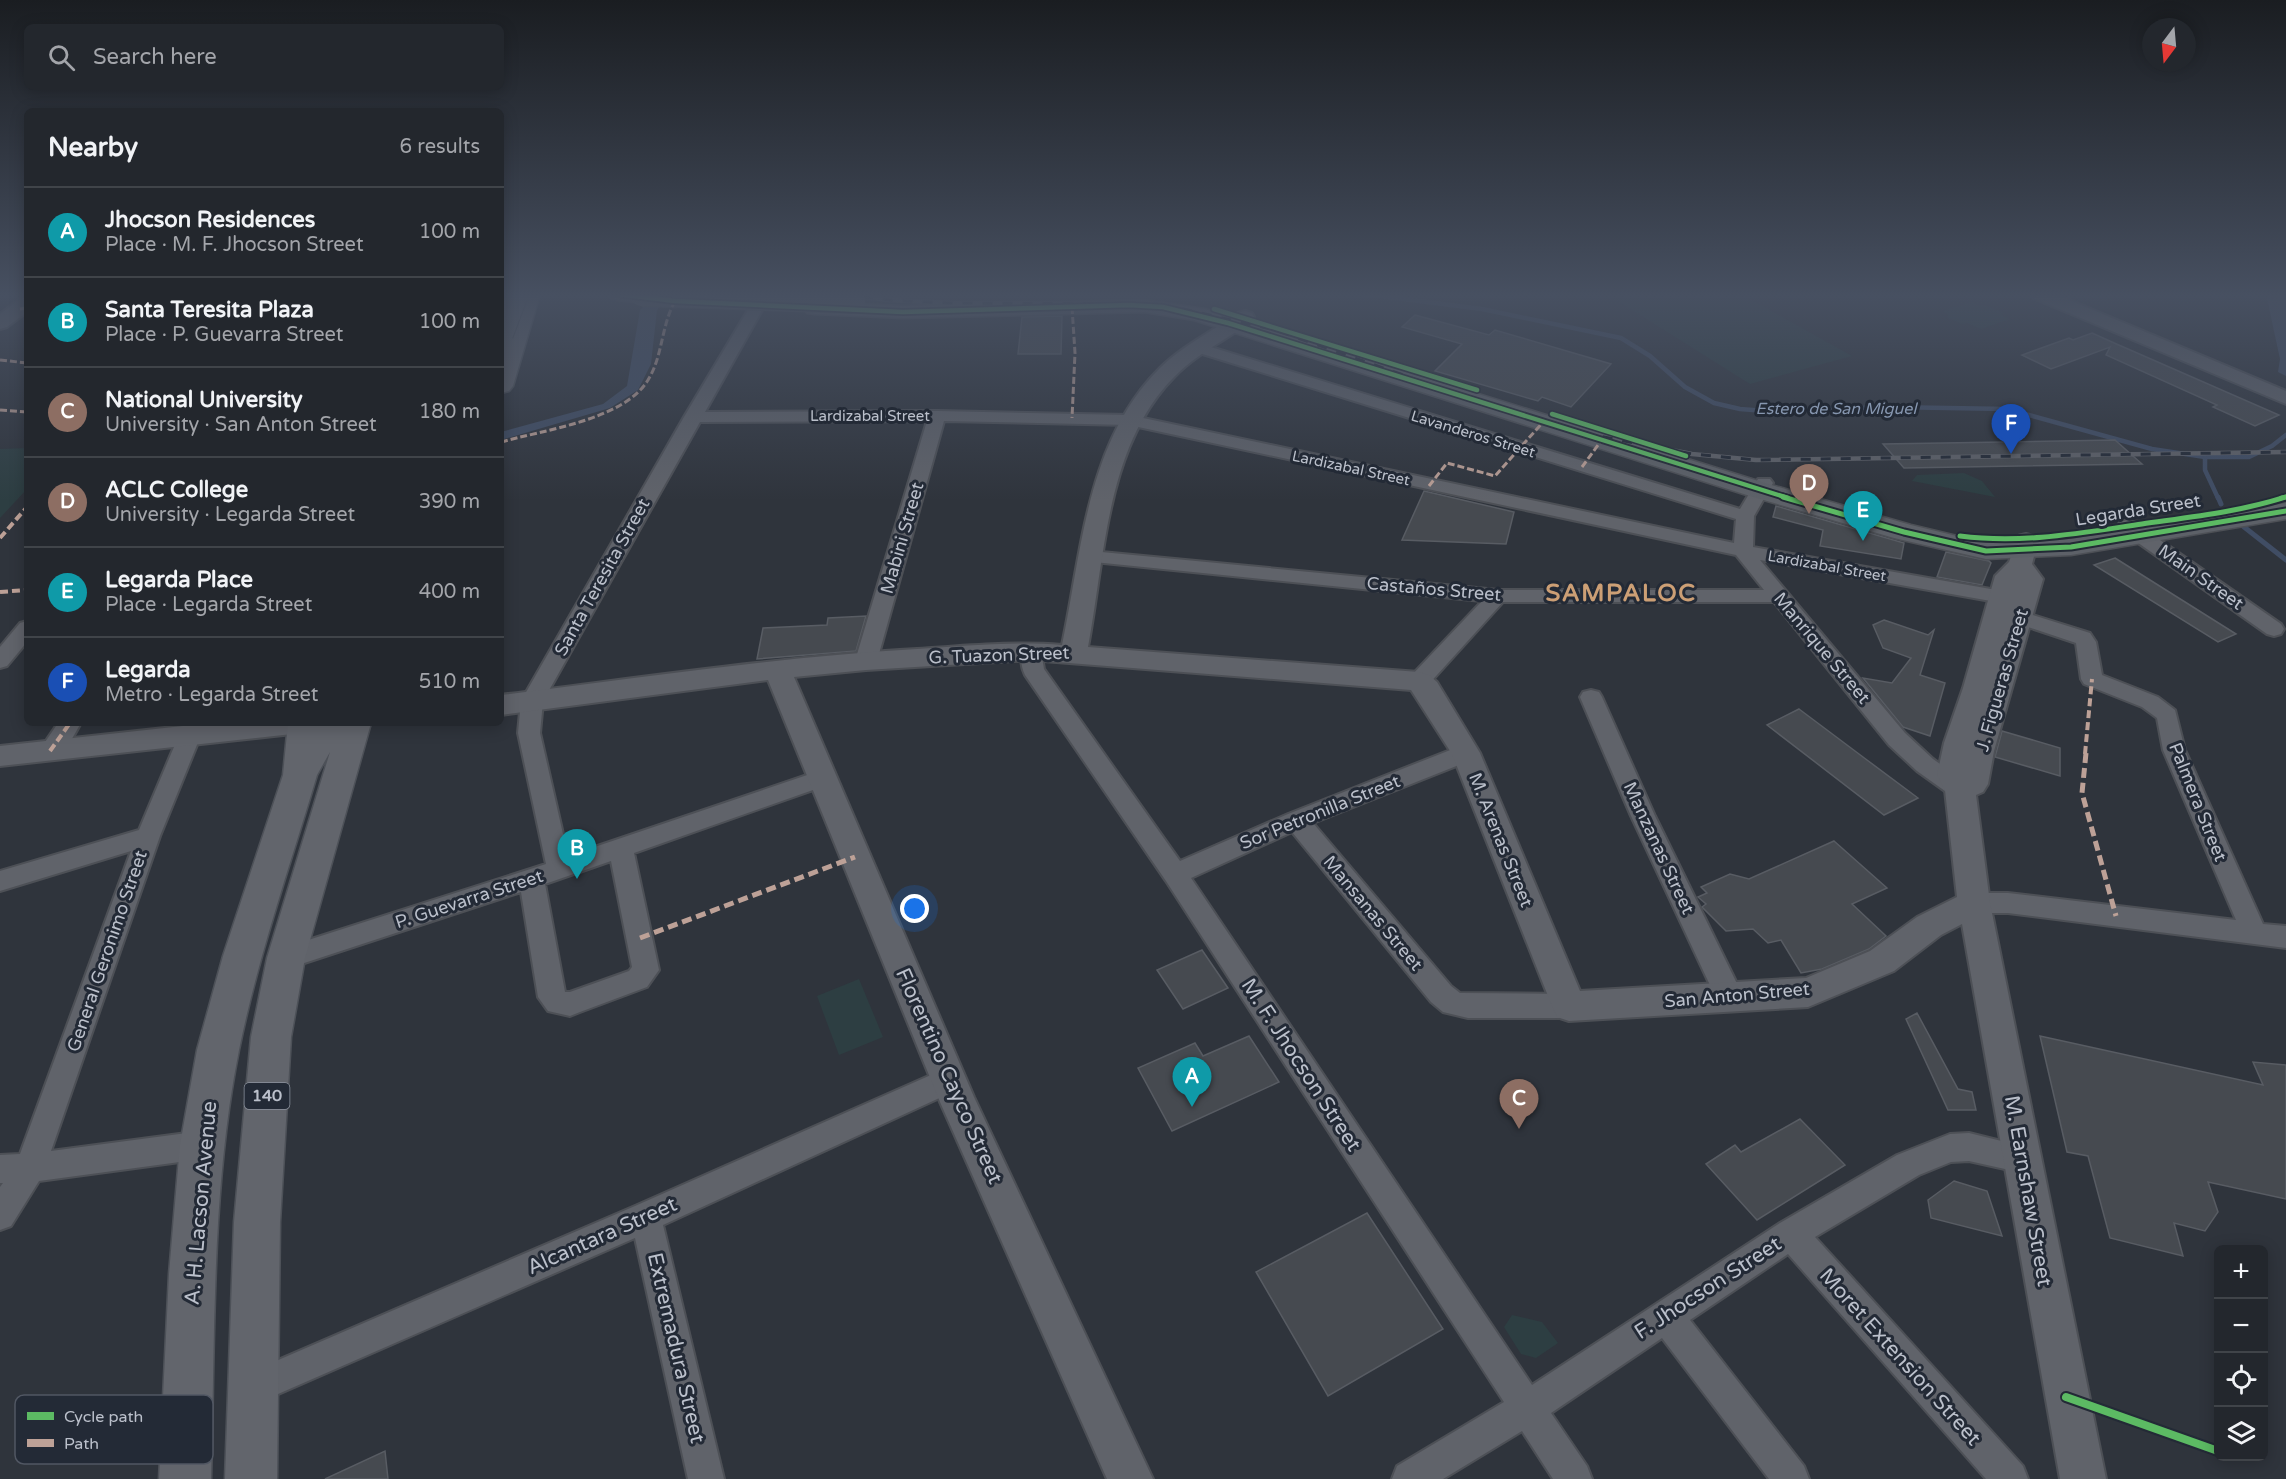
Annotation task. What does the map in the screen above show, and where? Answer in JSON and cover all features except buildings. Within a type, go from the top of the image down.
[{"type":"main road","name":"Legarda Street","points":[[1373,363],[1762,486],[1984,540],[2023,552],[2135,531],[2286,497]]},
{"type":"main road","name":"Legarda Street","points":[[2135,531],[2286,511]]},
{"type":"main road","name":"A. H. Lacson Avenue","points":[[188,1395],[193,1274],[202,1145],[218,1050],[242,956],[300,775],[303,726]]},
{"type":"main road","name":"140","points":[[300,775],[348,726]]},
{"type":"main road","name":"140","points":[[251,1479],[257,1222],[272,1037],[286,957],[350,726]]},
{"type":"main road","name":"A. H. Lacson Avenue","points":[[185,1479],[186,1464]]},
{"type":"street","name":"Santa Teresita Street","points":[[559,869],[529,733],[532,701],[724,363]]},
{"type":"street","points":[[1074,653],[1085,606],[1091,557],[1106,491],[1129,420],[1167,372],[1180,363]]},
{"type":"street","name":"Lavanderos Street","points":[[1246,363],[1745,516]]},
{"type":"street","points":[[2212,363],[2275,388]]},
{"type":"street","points":[[2220,363],[2275,388]]},
{"type":"street","name":"Lardizabal Street","points":[[692,417],[937,416],[1129,420],[1743,551],[2002,597]]},
{"type":"street","name":"Mabini Street","points":[[866,661],[937,416]]},
{"type":"street","points":[[1743,551],[1745,516],[1762,486]]},
{"type":"street","name":"Main Street","points":[[2135,531],[2274,629]]},
{"type":"street","name":"Manrique Street","points":[[1743,551],[1897,739],[1925,765],[1960,790]]},
{"type":"street","name":"J. Figueras Street","points":[[1997,655],[2002,597],[2007,576],[2023,552]]},
{"type":"street","name":"J. Figueras Street","points":[[1974,903],[1960,790],[1952,775],[1958,743],[1977,688],[2020,616],[2031,579],[2023,552]]},
{"type":"street","name":"Castaños Street","points":[[1091,557],[1498,596],[1779,596]]},
{"type":"street","points":[[1419,681],[1498,596]]},
{"type":"street","name":"Palmera Street","points":[[2020,616],[2083,638],[2086,642],[2092,679],[2150,702],[2167,715],[2174,750],[2254,933]]},
{"type":"street","points":[[0,661],[24,632]]},
{"type":"street","name":"G. Tuazon Street","points":[[504,705],[777,669],[1031,651],[1419,681]]},
{"type":"street","name":"M. F. Jhocson Street","points":[[1031,651],[1033,670],[1175,873],[1574,1479]]},
{"type":"street","name":"Florentino Cayco Street","points":[[777,669],[949,1080],[1130,1479]]},
{"type":"street","name":"M. Arenas Street","points":[[1419,681],[1427,689],[1466,753],[1569,1006]]},
{"type":"street","name":"Manzanas Street","points":[[1592,697],[1643,816],[1730,998]]},
{"type":"street","points":[[50,751],[68,726]]},
{"type":"street","points":[[0,756],[275,726]]},
{"type":"street","name":"General Geronimo Street","points":[[0,1215],[30,1168],[148,836],[190,735]]},
{"type":"street","name":"Sor Petronilla Street","points":[[1175,873],[1296,820],[1466,753]]},
{"type":"street","name":"P. Guevarra Street","points":[[286,957],[531,879],[822,778]]},
{"type":"street","name":"Mansanas Street","points":[[1296,820],[1441,994],[1453,1004]]},
{"type":"street","points":[[0,881],[148,836]]},
{"type":"street","points":[[531,879],[552,997],[558,1004],[570,1004],[638,979],[646,970],[620,847]]},
{"type":"street","name":"San Anton Street","points":[[1453,1004],[1569,1006],[1808,992],[1882,961],[1929,926],[1974,903],[2008,903],[2286,937]]},
{"type":"street","name":"M. Earnshaw Street","points":[[1974,903],[2083,1479]]},
{"type":"street","name":"Alcantara Street","points":[[253,1388],[646,1217],[949,1080]]},
{"type":"street","points":[[0,1169],[30,1168],[202,1145]]},
{"type":"street","name":"F. Jhocson Street","points":[[1410,1479],[1527,1408],[1791,1234],[1908,1165],[1950,1148],[1969,1147],[2023,1159]]},
{"type":"street","name":"Extremadura Street","points":[[646,1217],[706,1479]]},
{"type":"street","name":"Moret Extension Street","points":[[1791,1234],[2010,1479]]},
{"type":"street","points":[[1665,1315],[1791,1479]]},
{"type":"shaded area","points":[[1717,363],[1826,363],[1750,384]]},
{"type":"shaded area","points":[[24,448],[24,492],[0,518],[0,449]]},
{"type":"shaded area","points":[[1964,473],[1982,481],[1995,497],[1912,481],[1917,475]]},
{"type":"shaded area","points":[[859,979],[883,1037],[839,1055],[817,996]]},
{"type":"shaded area","points":[[1512,1315],[1542,1322],[1558,1343],[1536,1358],[1521,1354],[1504,1327]]},
{"type":"water","points":[[631,363],[651,363],[638,390],[610,408],[504,439],[504,431],[603,404],[627,386]]},
{"type":"water","points":[[2279,363],[2286,363],[2286,376],[2278,372]]},
{"type":"waterway","name":"Estero de San Miguel","points":[[1658,363],[1685,387],[1714,403],[1740,409],[1766,411],[1888,407],[2007,409],[2152,449],[2205,457]]},
{"type":"waterway","name":"Estero de San Miguel","points":[[2205,457],[2249,457],[2272,446],[2286,435]]},
{"type":"waterway","points":[[2205,457],[2205,470],[2218,498]]},
{"type":"waterway","points":[[2218,497],[2221,504]]},
{"type":"waterway","points":[[2239,523],[2286,560]]},
{"type":"railway","points":[[1369,363],[1514,414],[1573,431],[1692,454],[1756,460],[2286,452]]},
{"type":"marked path","points":[[504,441],[583,420],[624,403],[639,392],[649,379],[655,363]]},
{"type":"marked path","points":[[1072,418],[1075,363]]},
{"type":"marked path","points":[[0,410],[24,412]]},
{"type":"marked path","points":[[1429,486],[1447,463],[1495,476],[1544,421]]},
{"type":"marked path","points":[[1582,467],[1601,441]]},
{"type":"marked path","points":[[0,538],[24,510]]},
{"type":"marked path","points":[[0,592],[24,590]]},
{"type":"marked path","points":[[2092,679],[2082,793],[2116,916]]},
{"type":"marked path","points":[[50,751],[68,726]]},
{"type":"marked path","points":[[640,938],[855,857]]},
{"type":"cycle path","points":[[1355,363],[1759,490],[1904,532],[1986,551],[2071,547],[2286,511]]},
{"type":"cycle path","points":[[1389,363],[1477,390]]},
{"type":"cycle path","points":[[1552,414],[1686,456]]},
{"type":"cycle path","points":[[1960,536],[2002,540],[2065,535],[2228,512],[2286,497]]},
{"type":"cycle path","points":[[2066,1397],[2214,1450]]},
{"type":"place","name":"Legarda","points":[[2011,454]]},
{"type":"place","name":"ACLC College","points":[[1809,514]]},
{"type":"place","name":"Legarda Place","points":[[1863,541]]},
{"type":"place","name":"Santa Teresita Plaza","points":[[577,879]]},
{"type":"place","name":"Jhocson Residences","points":[[1192,1107]]},
{"type":"place","name":"National University","points":[[1519,1129]]},
{"type":"district","name":"SAMPALOC","points":[[1621,593]]}]
